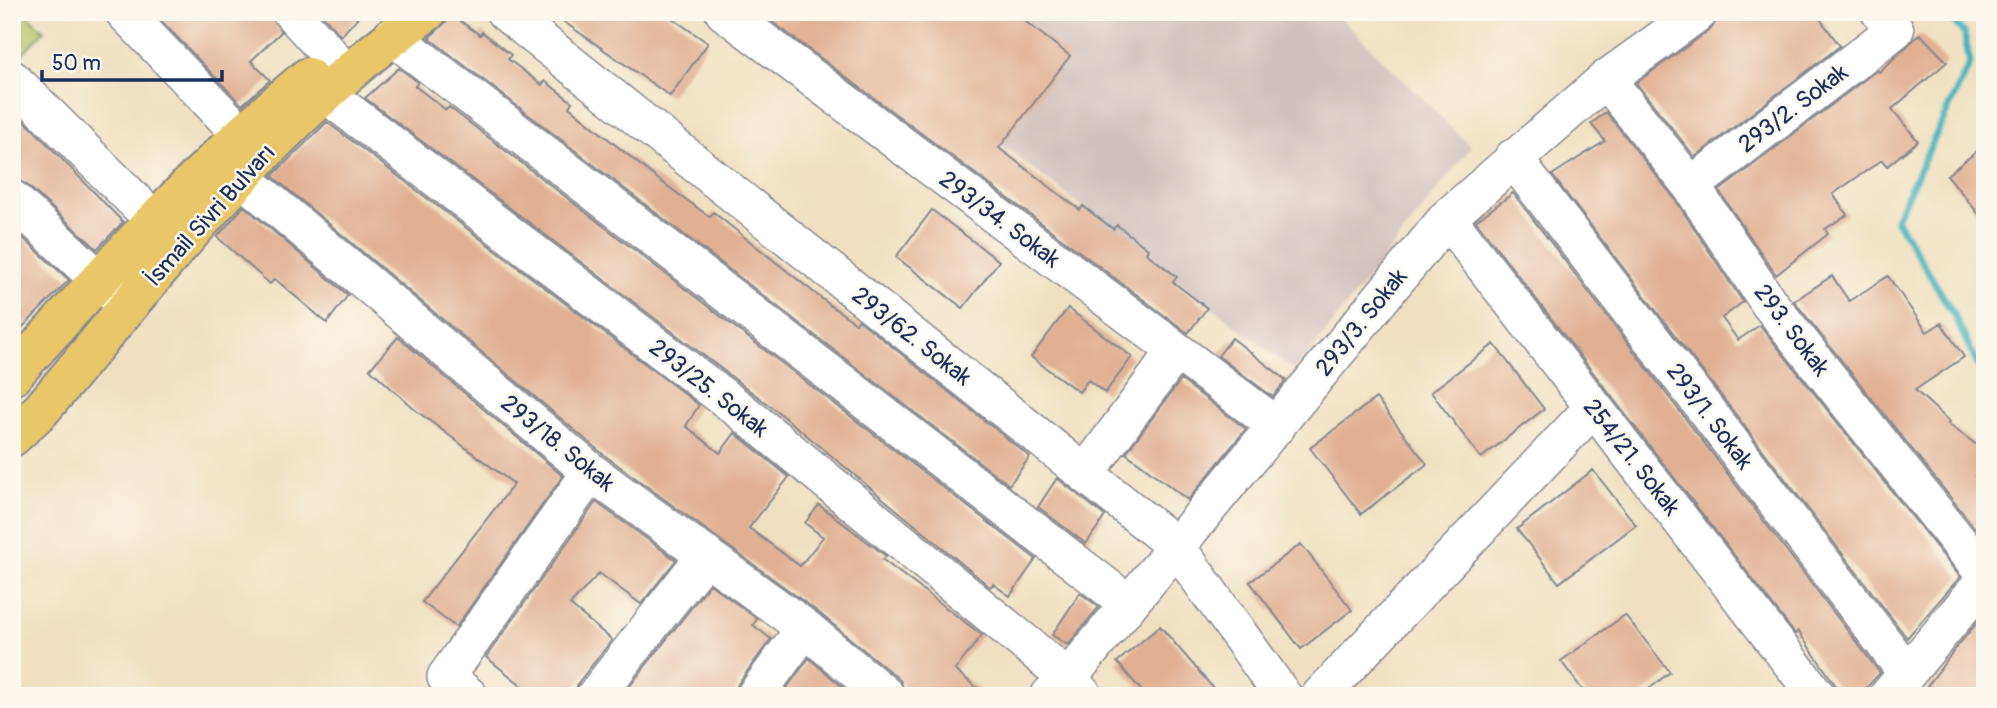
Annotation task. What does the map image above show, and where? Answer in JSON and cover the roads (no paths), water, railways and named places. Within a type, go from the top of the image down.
[{"type":"main road","name":"İsmail Sivri Bulvarı","points":[[12,437],[41,410],[328,75],[386,24],[426,12]]},
{"type":"main road","name":"İsmail Sivri Bulvarı","points":[[12,376],[154,220],[240,133],[328,75]]},
{"type":"street","points":[[124,12],[240,133]]},
{"type":"street","name":"293/25. Sokak","points":[[291,12],[328,75],[740,410],[1067,690]]},
{"type":"street","name":"293/62. Sokak","points":[[505,12],[1177,546],[1283,696]]},
{"type":"street","name":"293/34. Sokak","points":[[724,12],[1277,426]]},
{"type":"street","name":"293/3. Sokak","points":[[1067,690],[1129,604],[1447,218],[1606,79],[1699,12]]},
{"type":"street","name":"293/2. Sokak","points":[[1691,186],[1888,21]]},
{"type":"street","points":[[386,24],[1129,604]]},
{"type":"street","points":[[12,79],[154,220]]},
{"type":"street","name":"293. Sokak","points":[[1606,79],[1691,186],[1769,303],[1985,578]]},
{"type":"street","name":"293/1. Sokak","points":[[1513,158],[1897,689]]},
{"type":"street","name":"293/18. Sokak","points":[[240,176],[591,472],[805,628],[886,696]]},
{"type":"street","points":[[12,199],[97,281],[129,307]]},
{"type":"street","name":"254/21. Sokak","points":[[1447,218],[1817,696]]},
{"type":"street","points":[[1085,474],[1177,351]]},
{"type":"street","points":[[12,385],[41,410]]},
{"type":"street","points":[[1320,696],[1593,408]]},
{"type":"street","points":[[469,696],[446,677],[591,472]]},
{"type":"street","points":[[595,696],[706,555]]},
{"type":"street","points":[[1897,689],[1985,578]]},
{"type":"street","points":[[755,696],[805,628]]},
{"type":"waterway","points":[[1945,12],[1964,33],[1970,63],[1896,219],[1954,315],[1985,380]]}]
